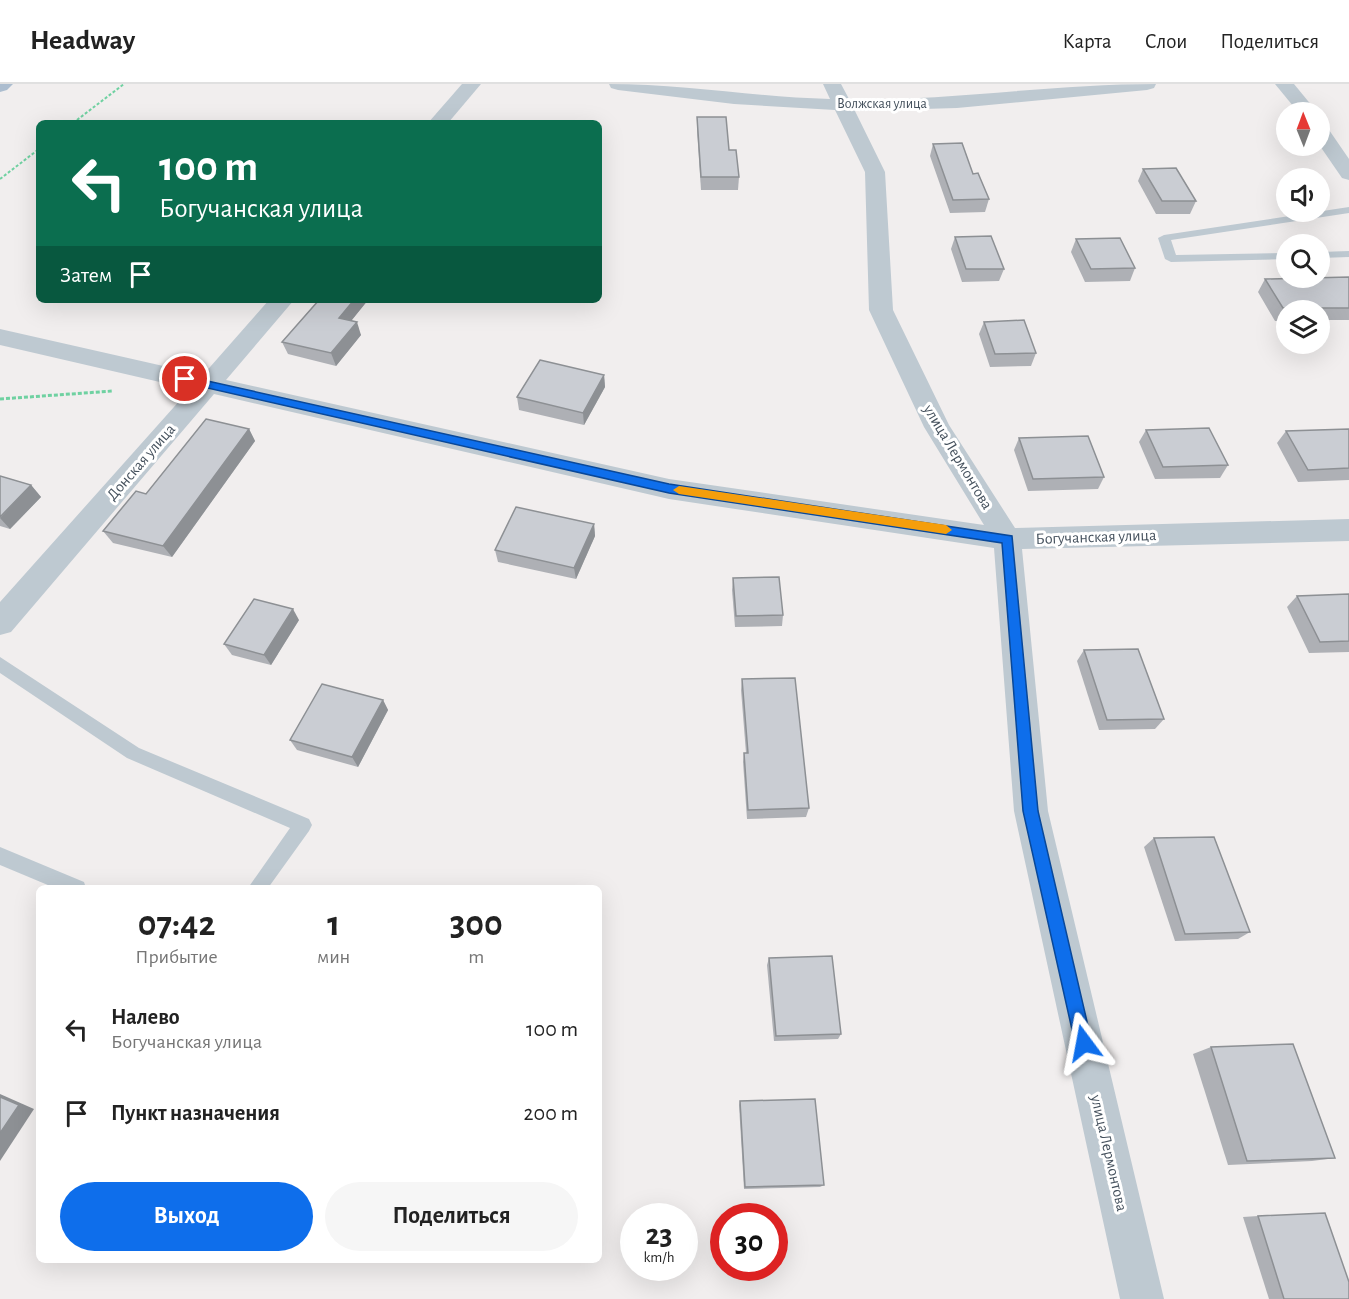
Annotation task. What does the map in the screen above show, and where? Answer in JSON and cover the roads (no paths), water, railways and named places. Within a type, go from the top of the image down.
[{"type":"street","points":[[441,120],[472,84]]},
{"type":"street","name":"Волжская улица","points":[[618,84],[746,102],[837,94],[930,104],[1147,84]]},
{"type":"street","points":[[1284,84],[1299,102]]},
{"type":"street","name":"улица Лермонтова","points":[[837,94],[875,172],[881,310],[937,427],[1007,539],[1031,811],[1142,1299]]},
{"type":"street","points":[[1330,146],[1349,174]]},
{"type":"street","name":"Донская улица","points":[[0,623],[279,303]]},
{"type":"street","name":"Богучанская улица","points":[[0,337],[669,489],[1007,539],[1349,530]]},
{"type":"lane","points":[[1276,256],[1171,259],[1164,238],[1349,210]]},
{"type":"lane","points":[[1330,255],[1349,254]]},
{"type":"lane","points":[[0,663],[133,753],[303,825],[259,885]]},
{"type":"lane","points":[[0,856],[70,885]]}]
